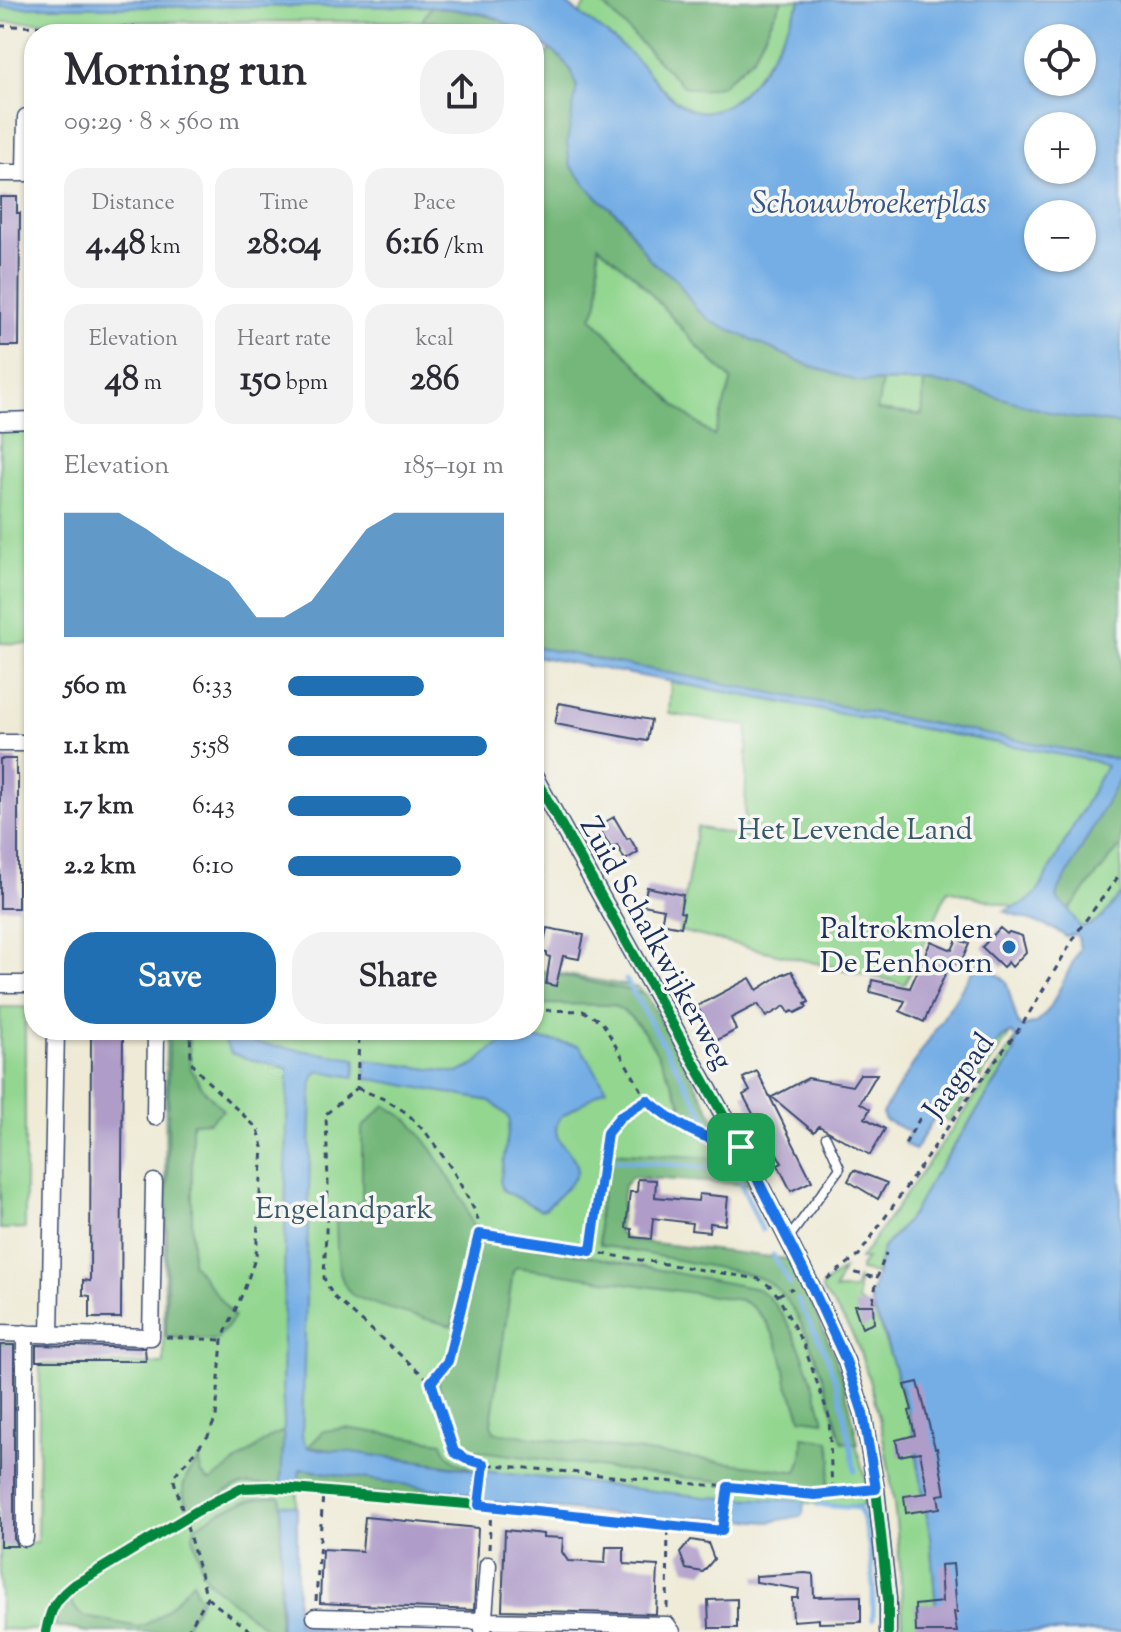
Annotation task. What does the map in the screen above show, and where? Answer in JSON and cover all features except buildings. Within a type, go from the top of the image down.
[{"type":"street","points":[[0,173],[24,173]]},
{"type":"street","points":[[0,421],[24,420]]},
{"type":"street","points":[[0,743],[24,743]]},
{"type":"street","name":"Zuid Schalkwijkerweg","points":[[544,794],[741,1147],[846,1361],[863,1413],[881,1528],[888,1632]]},
{"type":"street","points":[[0,984],[24,984]]},
{"type":"street","points":[[50,1335],[56,1040]]},
{"type":"street","points":[[155,1117],[156,1040]]},
{"type":"street","points":[[0,1333],[151,1337],[154,1182]]},
{"type":"street","points":[[25,1333],[25,1538]]},
{"type":"street","points":[[483,1627],[488,1565]]},
{"type":"street","points":[[315,1617],[392,1627],[669,1628]]},
{"type":"lane","points":[[788,1240],[840,1168],[826,1137]]},
{"type":"path","points":[[0,26],[24,26]]},
{"type":"path","points":[[544,1010],[583,1011],[602,1022],[647,1100],[672,1121],[713,1141],[741,1147]]},
{"type":"path","points":[[190,1040],[191,1062],[258,1129],[263,1147],[256,1256],[222,1340],[216,1417],[208,1436],[173,1477],[207,1598],[252,1632]]},
{"type":"path","points":[[357,1088],[359,1040]]},
{"type":"path","points":[[357,1088],[407,1113],[427,1134],[452,1169],[479,1223],[479,1234],[448,1361],[431,1382]]},
{"type":"path","points":[[357,1088],[326,1114],[328,1185],[324,1278],[333,1296],[431,1382],[454,1452],[484,1464],[742,1489]]},
{"type":"path","points":[[591,1251],[607,1133],[620,1117],[647,1100]]},
{"type":"path","points":[[905,1144],[921,1116]]},
{"type":"path","points":[[479,1234],[759,1279],[771,1287],[804,1346],[829,1416],[827,1492],[846,1491]]},
{"type":"path","points":[[873,1302],[886,1253]]},
{"type":"path","points":[[855,1273],[877,1278]]},
{"type":"path","points":[[151,1337],[222,1340]]},
{"type":"path","points":[[479,1505],[484,1464]]},
{"type":"path","points":[[726,1502],[728,1487]]},
{"type":"path","points":[[308,1492],[339,1494]]},
{"type":"path","points":[[315,1617],[323,1493]]},
{"type":"path","points":[[463,1504],[506,1508]]},
{"type":"path","points":[[488,1565],[491,1507]]},
{"type":"path","points":[[171,1527],[197,1511]]},
{"type":"path","points":[[654,1523],[682,1526]]},
{"type":"path","points":[[668,1524],[669,1628]]},
{"type":"path","points":[[187,1632],[207,1598]]},
{"type":"green space","points":[[590,0],[599,0],[683,86],[722,85],[753,57],[782,0],[801,0],[756,77],[723,107],[705,112],[678,102],[626,50],[579,14]]},
{"type":"green space","points":[[599,0],[782,0],[753,57],[722,85],[703,90],[683,86]]},
{"type":"green space","points":[[431,6],[422,21],[0,22],[0,7]]},
{"type":"green space","points":[[431,6],[492,17],[507,24],[451,24],[422,21]]},
{"type":"green space","points":[[550,49],[567,65],[576,83],[576,100],[594,194],[621,218],[650,260],[676,279],[696,309],[712,322],[808,365],[857,381],[882,382],[877,410],[922,415],[924,382],[961,386],[1005,399],[1121,424],[1121,760],[544,649],[544,58]],"holes":[[[598,245],[636,277],[732,380],[714,436],[677,407],[591,317],[599,292]]]},
{"type":"green space","points":[[597,245],[636,277],[732,380],[714,437],[677,407],[591,317],[599,293]]},
{"type":"green space","points":[[882,382],[924,382],[922,415],[876,410]]},
{"type":"green space","points":[[0,432],[24,432],[24,644],[0,643]]},
{"type":"green space","name":"Het Levende Land","points":[[671,682],[1094,761],[1106,766],[1037,893],[1014,907],[948,890],[905,984],[679,931],[697,827],[744,837],[748,726],[669,714]]},
{"type":"green space","points":[[1121,775],[1121,845],[1069,910],[1057,899],[1059,890]]},
{"type":"green space","points":[[1121,845],[1121,894],[1097,924],[1080,927],[1069,910]]},
{"type":"green space","name":"Engelandpark","points":[[544,971],[639,988],[728,1152],[735,1154],[737,1159],[620,1171],[616,1240],[784,1264],[836,1368],[865,1478],[864,1506],[703,1498],[300,1450],[295,1632],[89,1632],[47,1625],[45,1630],[0,1629],[0,1343],[19,1343],[18,1544],[37,1542],[40,1364],[164,1364],[166,1040],[544,1040]]},
{"type":"green space","points":[[544,972],[646,994],[726,1139],[691,1125],[659,1057],[643,1032],[634,1020],[612,1005],[544,1004]]},
{"type":"green space","points":[[0,1007],[24,1007],[25,1229],[0,1229]]},
{"type":"green space","points":[[1011,1033],[949,1122],[936,1115],[1003,1037]]},
{"type":"green space","points":[[1017,1038],[1014,1054],[912,1215],[883,1248],[876,1274],[860,1271],[867,1259],[860,1259]]},
{"type":"green space","points":[[169,1040],[189,1040],[191,1070],[223,1110],[209,1122],[192,1123],[192,1263],[234,1317],[217,1340],[166,1337]]},
{"type":"green space","points":[[385,1105],[410,1121],[433,1151],[464,1202],[473,1227],[452,1326],[356,1297],[345,1286],[342,1277],[336,1219],[362,1201],[362,1128]]},
{"type":"green space","points":[[608,1152],[737,1159],[750,1185],[632,1177],[624,1186],[619,1233],[628,1240],[788,1259],[833,1352],[858,1444],[843,1442],[805,1331],[782,1294],[768,1282],[739,1272],[600,1245],[598,1219]]},
{"type":"green space","points":[[487,1238],[758,1289],[770,1299],[791,1330],[808,1368],[824,1421],[801,1418],[774,1336],[757,1311],[740,1300],[517,1267],[513,1271],[491,1424],[494,1432],[792,1471],[797,1471],[800,1463],[803,1437],[829,1441],[832,1459],[827,1488],[817,1491],[641,1473],[460,1446],[454,1438],[450,1412],[437,1382],[453,1363],[479,1246]]},
{"type":"green space","points":[[843,1270],[835,1290],[854,1290],[858,1277],[858,1301],[876,1315],[912,1426],[930,1536],[938,1632],[903,1632],[895,1512],[880,1423],[857,1345],[822,1290],[823,1285]]},
{"type":"green space","points":[[345,1428],[442,1442],[450,1457],[475,1470],[308,1447],[324,1431]]},
{"type":"green space","points":[[284,1431],[281,1486],[249,1484],[235,1487],[189,1512],[183,1489],[189,1473],[199,1460],[203,1475],[211,1481],[272,1436]]},
{"type":"green space","points":[[300,1469],[469,1494],[473,1498],[298,1487]]},
{"type":"green space","points":[[281,1497],[279,1632],[266,1628],[208,1581],[193,1536],[195,1526],[212,1516],[239,1504]]},
{"type":"green space","points":[[193,1581],[201,1599],[182,1632],[89,1632],[55,1626],[58,1605],[67,1596],[79,1613],[86,1617],[139,1627],[162,1614]]},
{"type":"water","name":"Schouwbroekerplas","points":[[0,0],[562,0],[626,49],[676,101],[693,110],[711,111],[728,104],[759,74],[801,0],[1121,0],[1121,424],[1065,417],[961,386],[857,381],[808,365],[712,322],[696,309],[676,279],[650,260],[621,217],[594,194],[570,165],[567,143],[577,86],[561,57],[544,46],[544,24],[508,24],[474,12],[431,6],[0,7]]},
{"type":"water","points":[[544,649],[1121,760],[1121,775],[1057,899],[1080,927],[1099,920],[1121,894],[1121,1632],[938,1632],[930,1536],[912,1426],[884,1334],[870,1301],[883,1248],[912,1215],[1008,1064],[1014,1054],[1016,1038],[1011,1033],[1003,1037],[936,1115],[915,1150],[904,1143],[910,1132],[885,1120],[882,1113],[980,960],[1006,981],[1021,1027],[1037,1023],[1050,1008],[1080,948],[1078,937],[1074,934],[1066,937],[1046,926],[1004,911],[1025,903],[1037,893],[1106,766],[1094,761],[544,658]]},
{"type":"water","points":[[224,1040],[249,1040],[356,1059],[354,1077],[320,1071],[315,1074],[312,1083],[302,1436],[307,1447],[706,1497],[804,1501],[803,1514],[769,1522],[704,1517],[682,1521],[472,1500],[469,1494],[300,1469],[298,1487],[281,1486],[288,1068],[231,1053]]},
{"type":"water","points":[[507,1040],[543,1040],[580,1046],[606,1088],[561,1117],[556,1126],[560,1142],[578,1169],[569,1185],[545,1209],[540,1210],[503,1190],[500,1182],[510,1121],[490,1101],[365,1078],[366,1060],[458,1073],[475,1065]]},
{"type":"water","points":[[281,1504],[297,1506],[297,1624],[361,1632],[281,1632]]},
{"type":"waterway","points":[[626,980],[714,1132]]},
{"type":"waterway","points":[[617,1160],[735,1170],[762,1230]]},
{"type":"waterway","points":[[773,1255],[790,1284]]},
{"type":"waterway","points":[[798,1300],[830,1365],[847,1425],[855,1471]]},
{"type":"waterway","points":[[818,1505],[859,1508],[872,1563],[873,1619]]},
{"type":"cycle path","points":[[544,794],[741,1147],[846,1361],[863,1413],[876,1489],[888,1599],[888,1632]]},
{"type":"cycle path","points":[[46,1632],[54,1607],[71,1587],[241,1488],[270,1487],[479,1505],[722,1531],[728,1487],[815,1495],[876,1489]]},
{"type":"place","name":"Paltrokmolen De Eenhoorn","points":[[1009,947]]},
{"type":"route","points":[[647,1100],[672,1121],[713,1141],[741,1147],[846,1361],[863,1413],[876,1489],[815,1495],[728,1487],[722,1531],[479,1505],[484,1464],[454,1452],[431,1382],[448,1361],[479,1234],[591,1251],[607,1133],[620,1117],[647,1100]]}]
